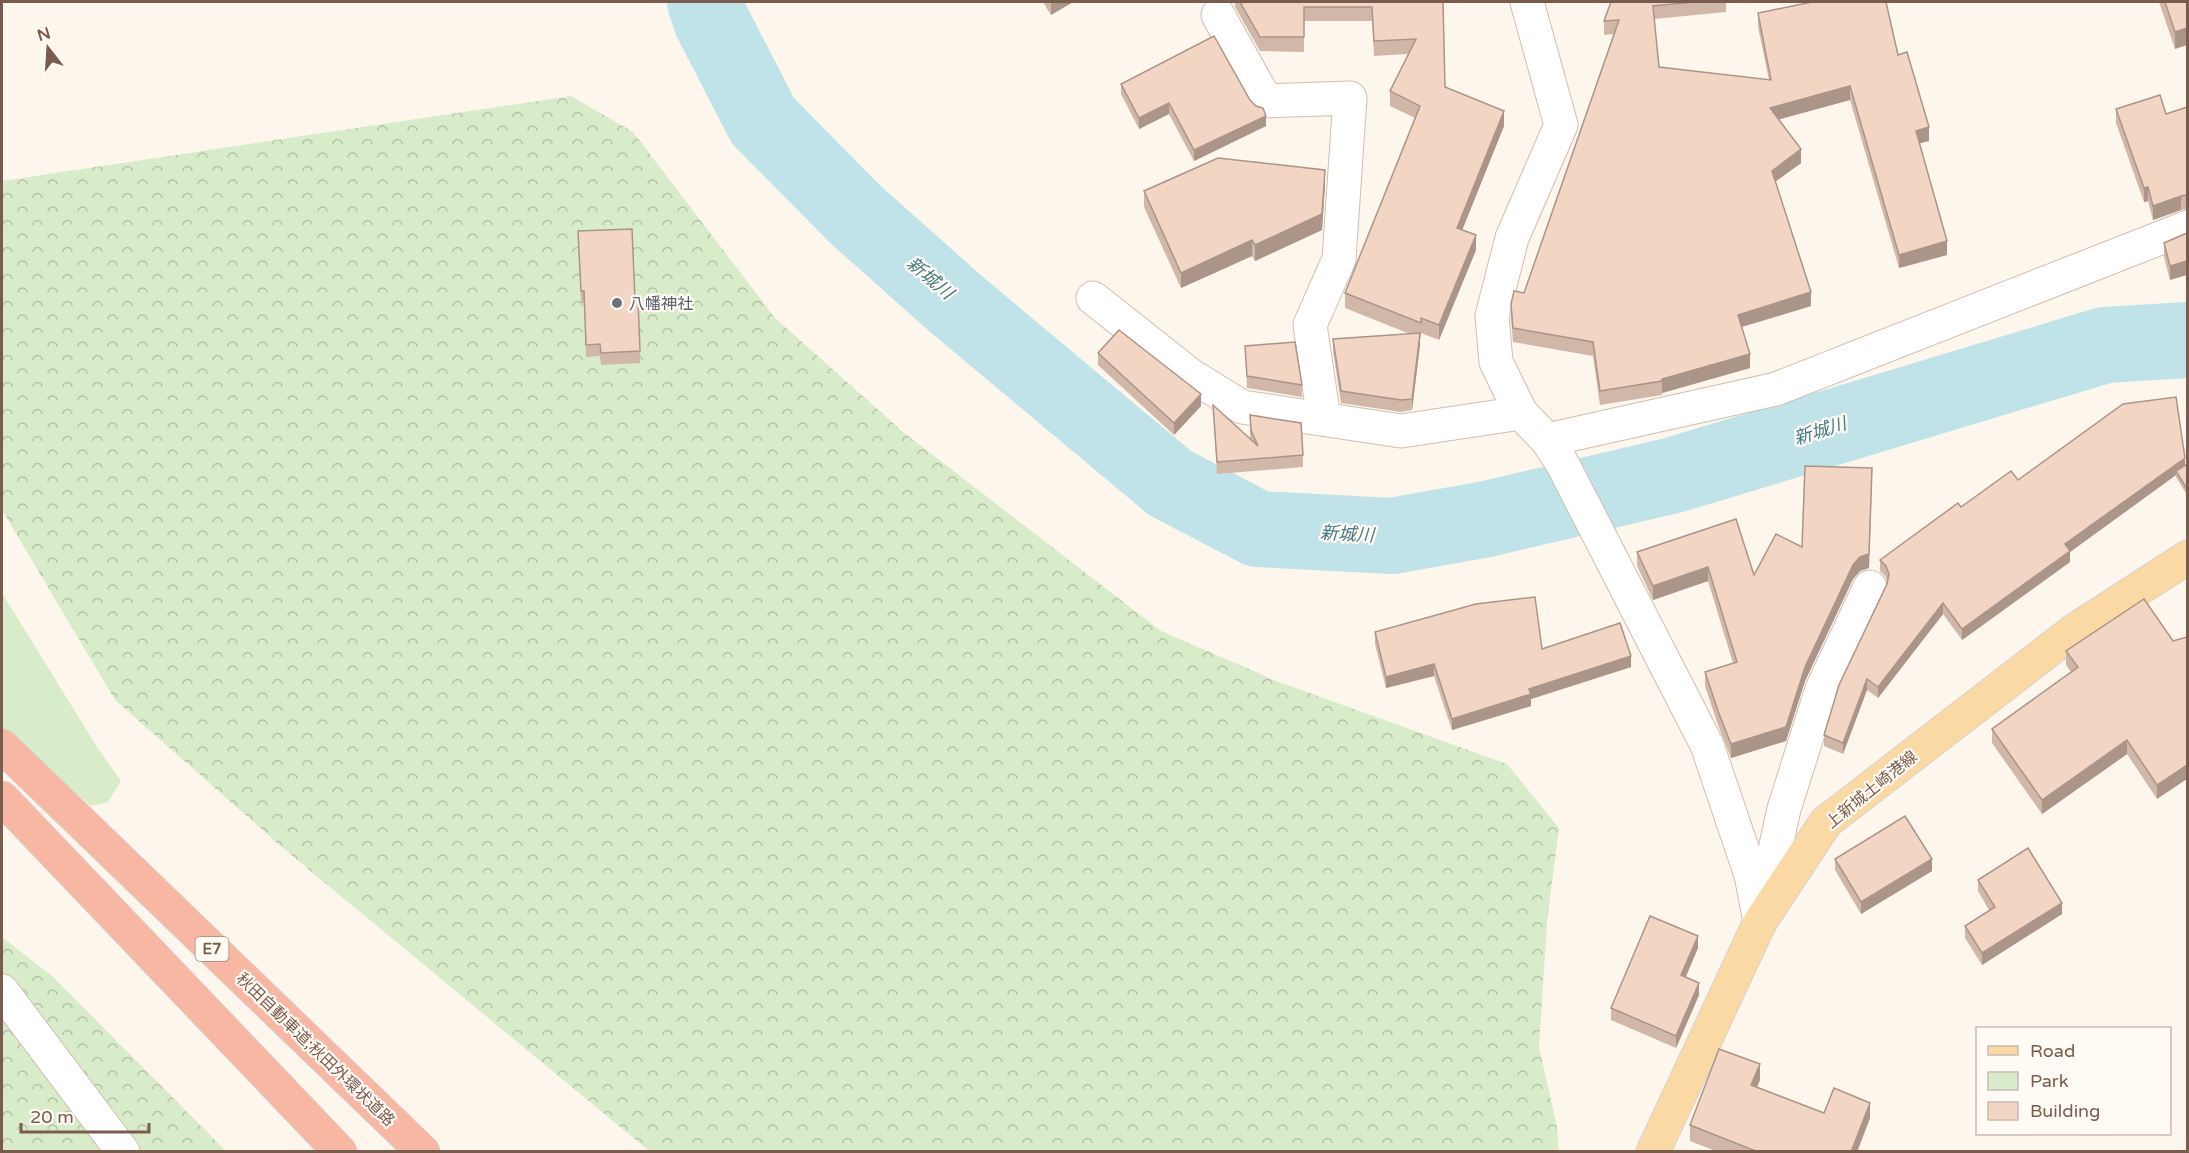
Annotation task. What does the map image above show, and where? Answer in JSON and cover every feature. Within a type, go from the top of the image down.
[{"type":"highway","name":"秋田自動車道;秋田外環状道路","points":[[2,746],[423,1152]]},
{"type":"highway","points":[[2,798],[340,1152]]},
{"type":"main road","name":"上新城土崎港線","points":[[1653,1152],[1760,922],[1826,822],[2075,630],[2187,557]]},
{"type":"street","points":[[1527,2],[1561,125],[1512,238],[1492,316],[1496,362],[1521,413],[1555,452],[1707,745],[1751,875],[1760,922]]},
{"type":"street","points":[[1218,15],[1266,101],[1350,98],[1339,259],[1310,325],[1324,419]]},
{"type":"street","points":[[1555,452],[1776,389],[2187,227]]},
{"type":"street","points":[[1093,298],[1189,374],[1242,407],[1401,430],[1521,413]]},
{"type":"street","points":[[1760,922],[1784,810],[1822,689],[1870,587]]},
{"type":"street","points":[[2,991],[123,1152]]},
{"type":"green space","points":[[571,96],[633,132],[775,318],[903,432],[1161,631],[1279,682],[1507,764],[1559,828],[1547,922],[1539,1047],[1557,1127],[1559,1151],[649,1151],[284,849],[115,700],[2,510],[2,181]]},
{"type":"green space","points":[[2,593],[97,747],[121,781],[108,802],[91,806],[2,729]]},
{"type":"green space","points":[[2,937],[52,976],[226,1151],[2,1151]]},
{"type":"building","points":[[1240,2],[1443,2],[1445,87],[1504,111],[1457,228],[1476,235],[1439,325],[1421,318],[1421,323],[1345,293],[1420,106],[1390,91],[1416,39],[1374,41],[1372,7],[1304,7],[1304,37],[1260,37]]},
{"type":"building","points":[[1611,2],[1694,2],[1653,6],[1659,67],[1771,80],[1758,13],[1812,2],[1886,2],[1898,55],[1907,52],[1929,127],[1916,131],[1947,241],[1899,255],[1850,86],[1770,108],[1801,149],[1772,171],[1811,292],[1738,315],[1750,354],[1662,379],[1662,381],[1600,391],[1593,342],[1513,328],[1511,304],[1514,291],[1524,293],[1619,20],[1604,21]]},
{"type":"building","points":[[2165,2],[2187,2],[2187,28],[2175,32]]},
{"type":"building","points":[[1214,36],[1250,100],[1256,106],[1263,108],[1266,116],[1194,150],[1169,103],[1139,118],[1121,84]]},
{"type":"building","points":[[2160,95],[2166,114],[2187,107],[2187,195],[2153,206],[2148,187],[2144,188],[2116,109]]},
{"type":"building","points":[[1218,158],[1325,170],[1322,214],[1255,245],[1252,240],[1181,273],[1144,191]]},
{"type":"building","name":"八幡神社","points":[[632,229],[640,351],[601,353],[600,344],[586,345],[578,231]]},
{"type":"building","points":[[2187,233],[2187,261],[2170,266],[2164,243]]},
{"type":"building","points":[[1119,330],[1201,394],[1174,423],[1098,353]]},
{"type":"building","points":[[1420,333],[1412,399],[1401,400],[1341,391],[1333,339]]},
{"type":"building","points":[[1295,342],[1302,385],[1247,376],[1245,346]]},
{"type":"building","points":[[2176,397],[2185,458],[2065,544],[2070,551],[1962,629],[1943,603],[1878,687],[1867,679],[1843,743],[1824,735],[1839,685],[1887,584],[1889,574],[1886,566],[1880,560],[1958,503],[1961,507],[2011,471],[2018,480],[2123,404]]},
{"type":"building","points":[[1213,405],[1258,446],[1251,430],[1250,415],[1301,423],[1303,455],[1217,462]]},
{"type":"building","points":[[2187,464],[2187,489],[2176,471]]},
{"type":"building","points":[[1805,466],[1872,468],[1869,554],[1860,557],[1853,565],[1805,667],[1786,727],[1731,744],[1705,672],[1737,662],[1708,567],[1653,586],[1637,552],[1736,519],[1754,575],[1776,534],[1802,547]]},
{"type":"building","points":[[1535,597],[1542,649],[1620,623],[1631,656],[1529,689],[1531,694],[1452,719],[1434,664],[1386,677],[1375,632],[1476,604]]},
{"type":"building","points":[[2144,599],[2173,641],[2187,637],[2187,765],[2157,785],[2127,740],[2042,800],[1992,729],[2078,667],[2066,651]]},
{"type":"building","points":[[1905,816],[1932,859],[1861,902],[1835,859]]},
{"type":"building","points":[[2028,848],[2062,903],[1982,953],[1965,926],[1995,907],[1978,880]]},
{"type":"building","points":[[1650,916],[1698,936],[1681,975],[1699,983],[1676,1036],[1611,1008]]},
{"type":"building","points":[[1719,1049],[1760,1064],[1751,1085],[1824,1113],[1834,1088],[1870,1103],[1851,1152],[1758,1152],[1690,1125]]},
{"type":"waterway","name":"新城川","points":[[705,2],[711,20],[763,121],[856,215],[956,304],[1170,483],[1258,529],[1392,536],[1487,519],[1674,475],[2105,345],[2188,340]]},
{"type":"place","name":"八幡神社","points":[[617,303]]}]
